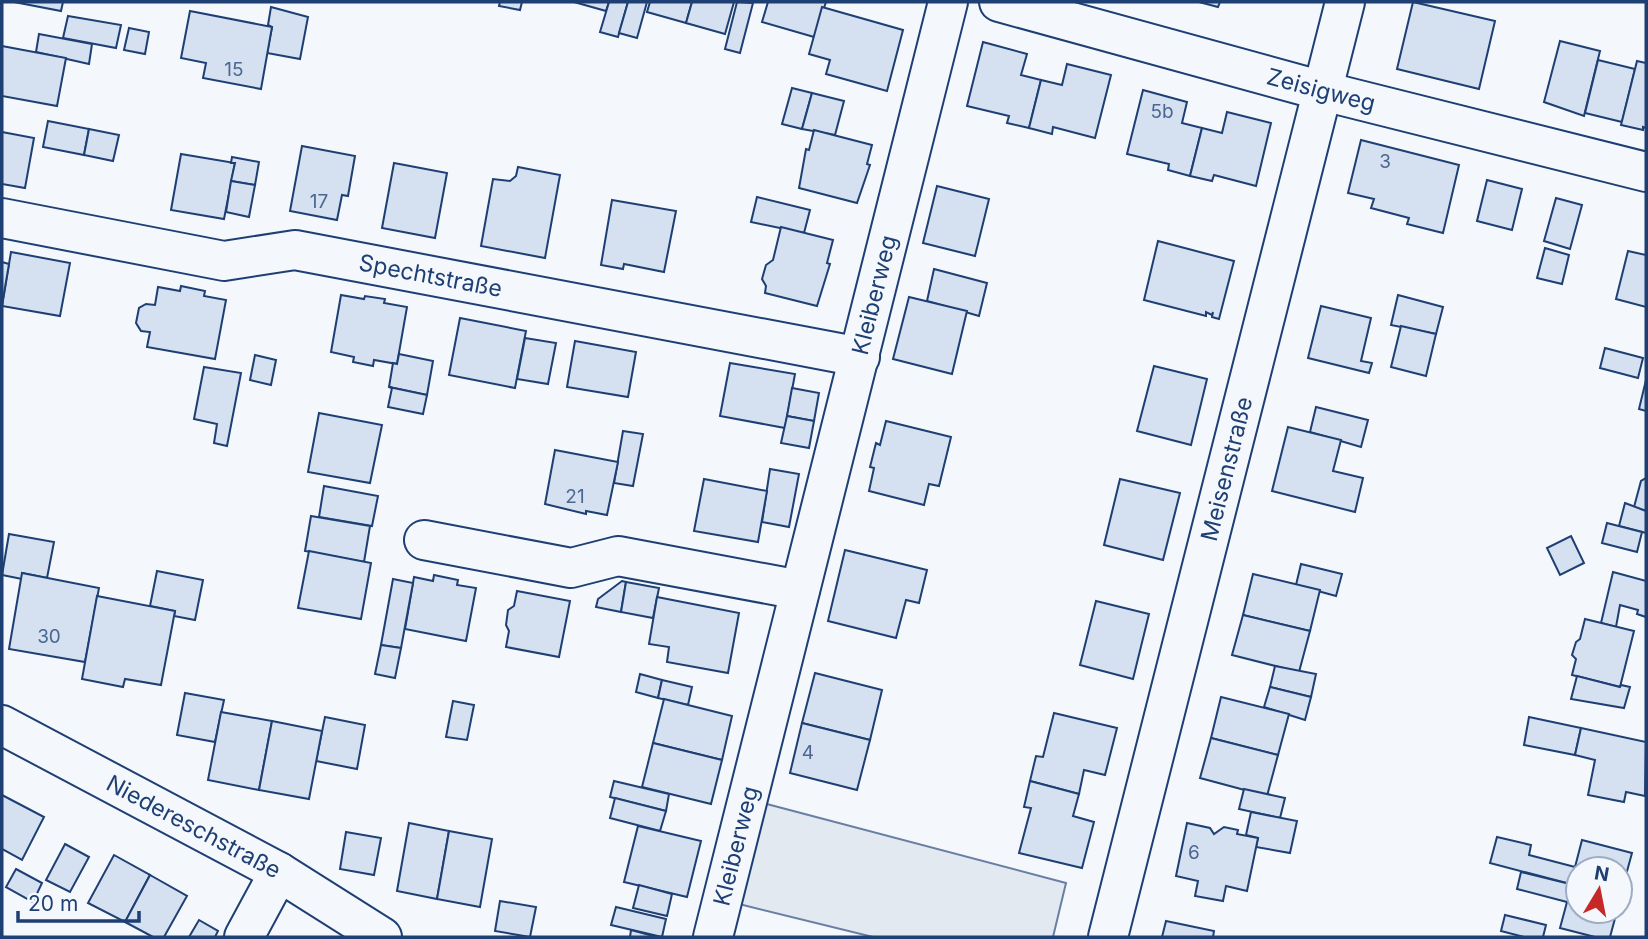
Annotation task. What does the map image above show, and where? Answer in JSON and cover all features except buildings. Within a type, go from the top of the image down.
[{"type":"street","name":"Kleiberweg","points":[[713,937],[948,2]]},
{"type":"street","name":"Zeisigweg","points":[[999,2],[1323,91],[1646,172]]},
{"type":"street","name":"Meisenstraße","points":[[1108,937],[1345,2]]},
{"type":"street","name":"Spechtstraße","points":[[2,218],[224,261],[295,250],[860,357]]},
{"type":"street","points":[[424,540],[571,568],[618,556],[800,590]]},
{"type":"street","name":"Niedereschstraße","points":[[2,726],[279,872],[382,937]]},
{"type":"street","points":[[244,937],[279,872]]},
{"type":"shaded area","points":[[763,803],[1066,883],[1053,937],[873,937],[739,904]]}]
